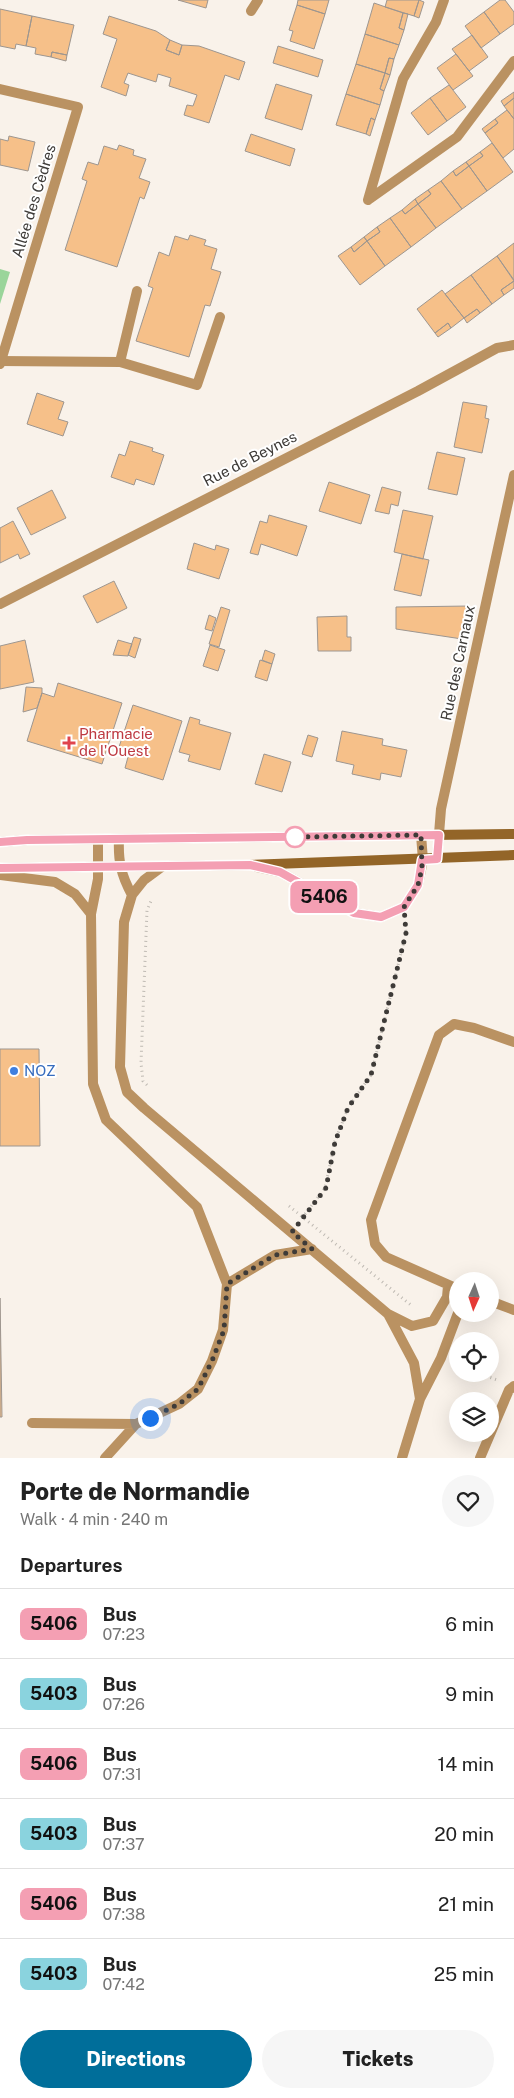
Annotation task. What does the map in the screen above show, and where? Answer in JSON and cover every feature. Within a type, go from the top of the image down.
[{"type":"main road","points":[[0,842],[514,834]]},
{"type":"main road","points":[[0,868],[250,865],[422,860],[514,855]]},
{"type":"street","points":[[251,11],[258,0]]},
{"type":"street","points":[[444,0],[436,22],[403,79],[368,200],[457,137],[514,61]]},
{"type":"street","name":"Allée des Cèdres","points":[[0,89],[78,106],[0,362],[120,362],[197,385],[220,317]]},
{"type":"street","points":[[120,362],[137,290]]},
{"type":"street","name":"Rue de Beynes","points":[[0,604],[418,391],[497,348],[514,345]]},
{"type":"street","name":"Rue des Carnaux","points":[[437,859],[441,809],[514,475]]},
{"type":"street","points":[[250,865],[280,872],[354,913],[381,917],[404,907],[418,885],[422,860],[421,835]]},
{"type":"street","points":[[98,839],[98,880],[90,914],[92,1084],[106,1120],[197,1207],[227,1284],[224,1330],[212,1361],[198,1389],[179,1404],[136,1424],[106,1458]]},
{"type":"street","points":[[118,839],[119,867],[123,880],[132,895]]},
{"type":"street","points":[[163,866],[144,880],[132,895],[124,922],[120,1067],[128,1092],[165,1126],[388,1314],[412,1326],[433,1321],[449,1294]]},
{"type":"street","points":[[0,875],[55,882],[76,894],[90,914]]},
{"type":"street","points":[[449,1286],[386,1257],[375,1244],[370,1220],[439,1035],[454,1024],[474,1028],[514,1042]]},
{"type":"street","points":[[227,1284],[275,1255],[312,1249]]},
{"type":"street","points":[[499,1304],[514,1310]]},
{"type":"street","points":[[388,1314],[414,1363],[420,1399]]},
{"type":"street","points":[[402,1458],[420,1399],[441,1358],[455,1322]]},
{"type":"street","points":[[480,1458],[509,1390],[514,1386]]},
{"type":"street","points":[[32,1423],[136,1424]]},
{"type":"path","points":[[144,880],[154,895],[147,910],[141,1063],[144,1081],[150,1089]]},
{"type":"path","points":[[292,1232],[326,1188],[335,1142],[348,1108],[371,1075],[406,933],[404,907]]},
{"type":"path","points":[[288,1205],[433,1321]]},
{"type":"green space","points":[[0,269],[10,272],[0,304]]},
{"type":"building","points":[[178,0],[208,0],[206,8]]},
{"type":"building","points":[[298,0],[329,0],[325,14],[297,5]]},
{"type":"building","points":[[387,0],[419,0],[414,16],[385,7]]},
{"type":"building","points":[[419,0],[424,2],[419,18],[414,16]]},
{"type":"building","points":[[500,0],[505,0],[514,12],[514,24],[500,34],[484,12]]},
{"type":"building","points":[[374,3],[403,13],[399,28],[404,30],[399,45],[365,34]]},
{"type":"building","points":[[297,5],[325,14],[314,49],[290,41],[293,31],[289,30]]},
{"type":"building","points":[[0,9],[32,16],[26,46],[16,44],[15,49],[0,46]]},
{"type":"building","points":[[484,12],[500,34],[481,48],[465,26]]},
{"type":"building","points":[[403,13],[408,14],[404,30],[399,28]]},
{"type":"building","points":[[32,16],[74,25],[67,55],[52,52],[51,57],[35,54],[36,48],[26,46]]},
{"type":"building","points":[[109,16],[156,31],[170,40],[166,50],[179,55],[182,45],[199,46],[245,62],[239,80],[225,75],[209,123],[184,115],[187,105],[193,106],[197,95],[169,86],[171,78],[158,74],[156,82],[128,73],[124,83],[129,85],[126,96],[101,87],[117,39],[103,34]]},
{"type":"building","points":[[365,34],[399,45],[394,59],[389,58],[385,73],[356,64]]},
{"type":"building","points":[[472,35],[488,57],[469,71],[452,49]]},
{"type":"building","points":[[170,40],[182,45],[179,55],[166,50]]},
{"type":"building","points":[[278,46],[323,60],[318,77],[273,63]]},
{"type":"building","points":[[52,52],[67,55],[66,61],[51,57]]},
{"type":"building","points":[[456,54],[473,76],[453,90],[437,68]]},
{"type":"building","points":[[389,58],[394,59],[390,75],[385,73]]},
{"type":"building","points":[[356,64],[385,73],[380,89],[384,91],[380,105],[346,94]]},
{"type":"building","points":[[385,73],[390,75],[384,91],[380,89]]},
{"type":"building","points":[[276,84],[312,95],[302,130],[265,118]]},
{"type":"building","points":[[449,85],[466,107],[447,121],[430,98]]},
{"type":"building","points":[[514,92],[514,98],[504,106],[501,101]]},
{"type":"building","points":[[346,94],[380,105],[375,120],[371,118],[366,134],[336,125]]},
{"type":"building","points":[[430,98],[447,121],[428,135],[411,113]]},
{"type":"building","points":[[514,98],[514,119],[504,106]]},
{"type":"building","points":[[507,110],[514,119],[514,149],[503,158],[485,133],[498,123],[495,119]]},
{"type":"building","points":[[371,118],[375,120],[370,136],[366,134]]},
{"type":"building","points":[[495,119],[498,123],[485,133],[482,129]]},
{"type":"building","points":[[251,134],[295,149],[290,166],[245,151]]},
{"type":"building","points":[[9,136],[35,142],[28,171],[0,165],[0,139],[8,141]]},
{"type":"building","points":[[492,143],[513,172],[487,191],[469,166],[483,156],[480,152]]},
{"type":"building","points":[[119,145],[134,150],[133,155],[146,159],[139,178],[150,182],[144,199],[140,197],[117,267],[65,250],[87,181],[82,179],[88,162],[98,165],[104,146],[117,150]]},
{"type":"building","points":[[480,152],[483,156],[469,166],[466,162]]},
{"type":"building","points":[[466,162],[469,166],[456,176],[453,171]]},
{"type":"building","points":[[469,166],[487,191],[462,209],[441,181],[453,171],[456,176]]},
{"type":"building","points":[[441,181],[462,209],[436,228],[418,204],[431,194],[428,190]]},
{"type":"building","points":[[428,190],[431,194],[418,204],[415,199]]},
{"type":"building","points":[[415,199],[418,204],[405,214],[402,210]]},
{"type":"building","points":[[418,204],[436,228],[411,247],[390,218],[402,210],[405,214]]},
{"type":"building","points":[[390,218],[411,247],[385,266],[367,241],[380,232],[377,227]]},
{"type":"building","points":[[377,227],[380,232],[367,241],[364,237]]},
{"type":"building","points":[[190,235],[206,240],[204,245],[217,249],[211,269],[221,272],[210,306],[205,305],[189,357],[136,341],[153,288],[148,286],[159,252],[169,256],[175,236],[188,240]]},
{"type":"building","points":[[364,237],[367,241],[354,252],[351,247]]},
{"type":"building","points":[[367,241],[385,266],[360,285],[338,256],[351,247],[354,252]]},
{"type":"building","points":[[514,243],[514,280],[497,256]]},
{"type":"building","points":[[497,256],[514,281],[501,290],[504,295],[492,304],[471,275]]},
{"type":"building","points":[[471,275],[492,304],[480,313],[477,309],[464,318],[445,294]]},
{"type":"building","points":[[514,281],[514,288],[504,295],[501,290]]},
{"type":"building","points":[[442,290],[464,318],[451,328],[448,323],[435,333],[417,309]]},
{"type":"building","points":[[477,309],[480,313],[467,323],[464,318]]},
{"type":"building","points":[[448,323],[451,328],[438,337],[435,333]]},
{"type":"building","points":[[37,393],[64,402],[58,419],[68,422],[63,436],[27,424]]},
{"type":"building","points":[[463,402],[487,406],[485,418],[489,419],[482,453],[454,447]]},
{"type":"building","points":[[130,441],[153,448],[152,451],[164,455],[154,485],[136,479],[134,485],[111,477],[119,454],[125,456]]},
{"type":"building","points":[[437,452],[465,458],[457,495],[428,489]]},
{"type":"building","points":[[329,482],[370,495],[361,524],[319,511]]},
{"type":"building","points":[[382,487],[401,492],[398,506],[391,504],[389,514],[375,511]]},
{"type":"building","points":[[52,490],[66,518],[31,535],[17,508]]},
{"type":"building","points":[[403,510],[433,516],[423,559],[394,552]]},
{"type":"building","points":[[269,515],[307,526],[297,556],[261,544],[258,555],[250,553],[260,521],[267,523]]},
{"type":"building","points":[[13,521],[30,554],[20,559],[18,554],[0,563],[0,528]]},
{"type":"building","points":[[194,543],[215,550],[216,545],[229,549],[219,579],[187,569]]},
{"type":"building","points":[[402,554],[429,560],[421,596],[394,590]]},
{"type":"building","points":[[114,581],[127,608],[97,623],[83,596]]},
{"type":"building","points":[[469,606],[462,639],[396,629],[396,607]]},
{"type":"building","points":[[221,607],[230,610],[219,647],[209,644]]},
{"type":"building","points":[[209,615],[216,618],[212,631],[205,629]]},
{"type":"building","points":[[347,616],[347,637],[351,637],[351,651],[318,651],[317,617]]},
{"type":"building","points":[[134,637],[141,639],[135,658],[128,655]]},
{"type":"building","points":[[25,640],[34,682],[0,689],[0,646]]},
{"type":"building","points":[[118,640],[132,644],[128,656],[113,655]]},
{"type":"building","points":[[210,645],[225,650],[218,671],[203,666]]},
{"type":"building","points":[[265,650],[275,654],[272,664],[262,660]]},
{"type":"building","points":[[260,660],[272,664],[267,681],[255,677]]},
{"type":"building","points":[[58,683],[122,703],[102,764],[27,741],[42,693],[54,697]]},
{"type":"building","points":[[26,687],[42,688],[42,693],[37,708],[23,712]]},
{"type":"building","points":[[133,705],[182,721],[163,780],[125,768],[128,757],[117,753]]},
{"type":"building","points":[[190,717],[200,720],[199,724],[231,733],[220,770],[188,761],[190,755],[179,752]]},
{"type":"building","points":[[342,731],[383,739],[382,745],[407,750],[401,777],[381,773],[380,780],[352,774],[354,765],[336,761]]},
{"type":"building","points":[[308,735],[318,738],[312,757],[302,754]]},
{"type":"building","points":[[264,754],[291,762],[282,792],[255,784]]},
{"type":"building","points":[[0,1049],[39,1049],[40,1146],[0,1146]]},
{"type":"building","points":[[0,1298],[2,1417],[0,1417]]},
{"type":"bus line","name":"5406","points":[[0,842],[27,840],[439,835],[437,859],[422,860],[418,885],[404,907],[381,917],[354,913],[280,872],[250,865],[0,868]]},
{"type":"place","name":"Pharmacie de l'Ouest","points":[[69,743]]},
{"type":"place","name":"NOZ","points":[[14,1071]]},
{"type":"route","points":[[150,1418],[179,1404],[198,1389],[212,1361],[224,1330],[227,1284],[275,1255],[312,1249],[292,1232],[326,1188],[335,1142],[348,1108],[371,1075],[406,933],[404,907],[418,885],[422,868],[421,835],[295,837]]}]
